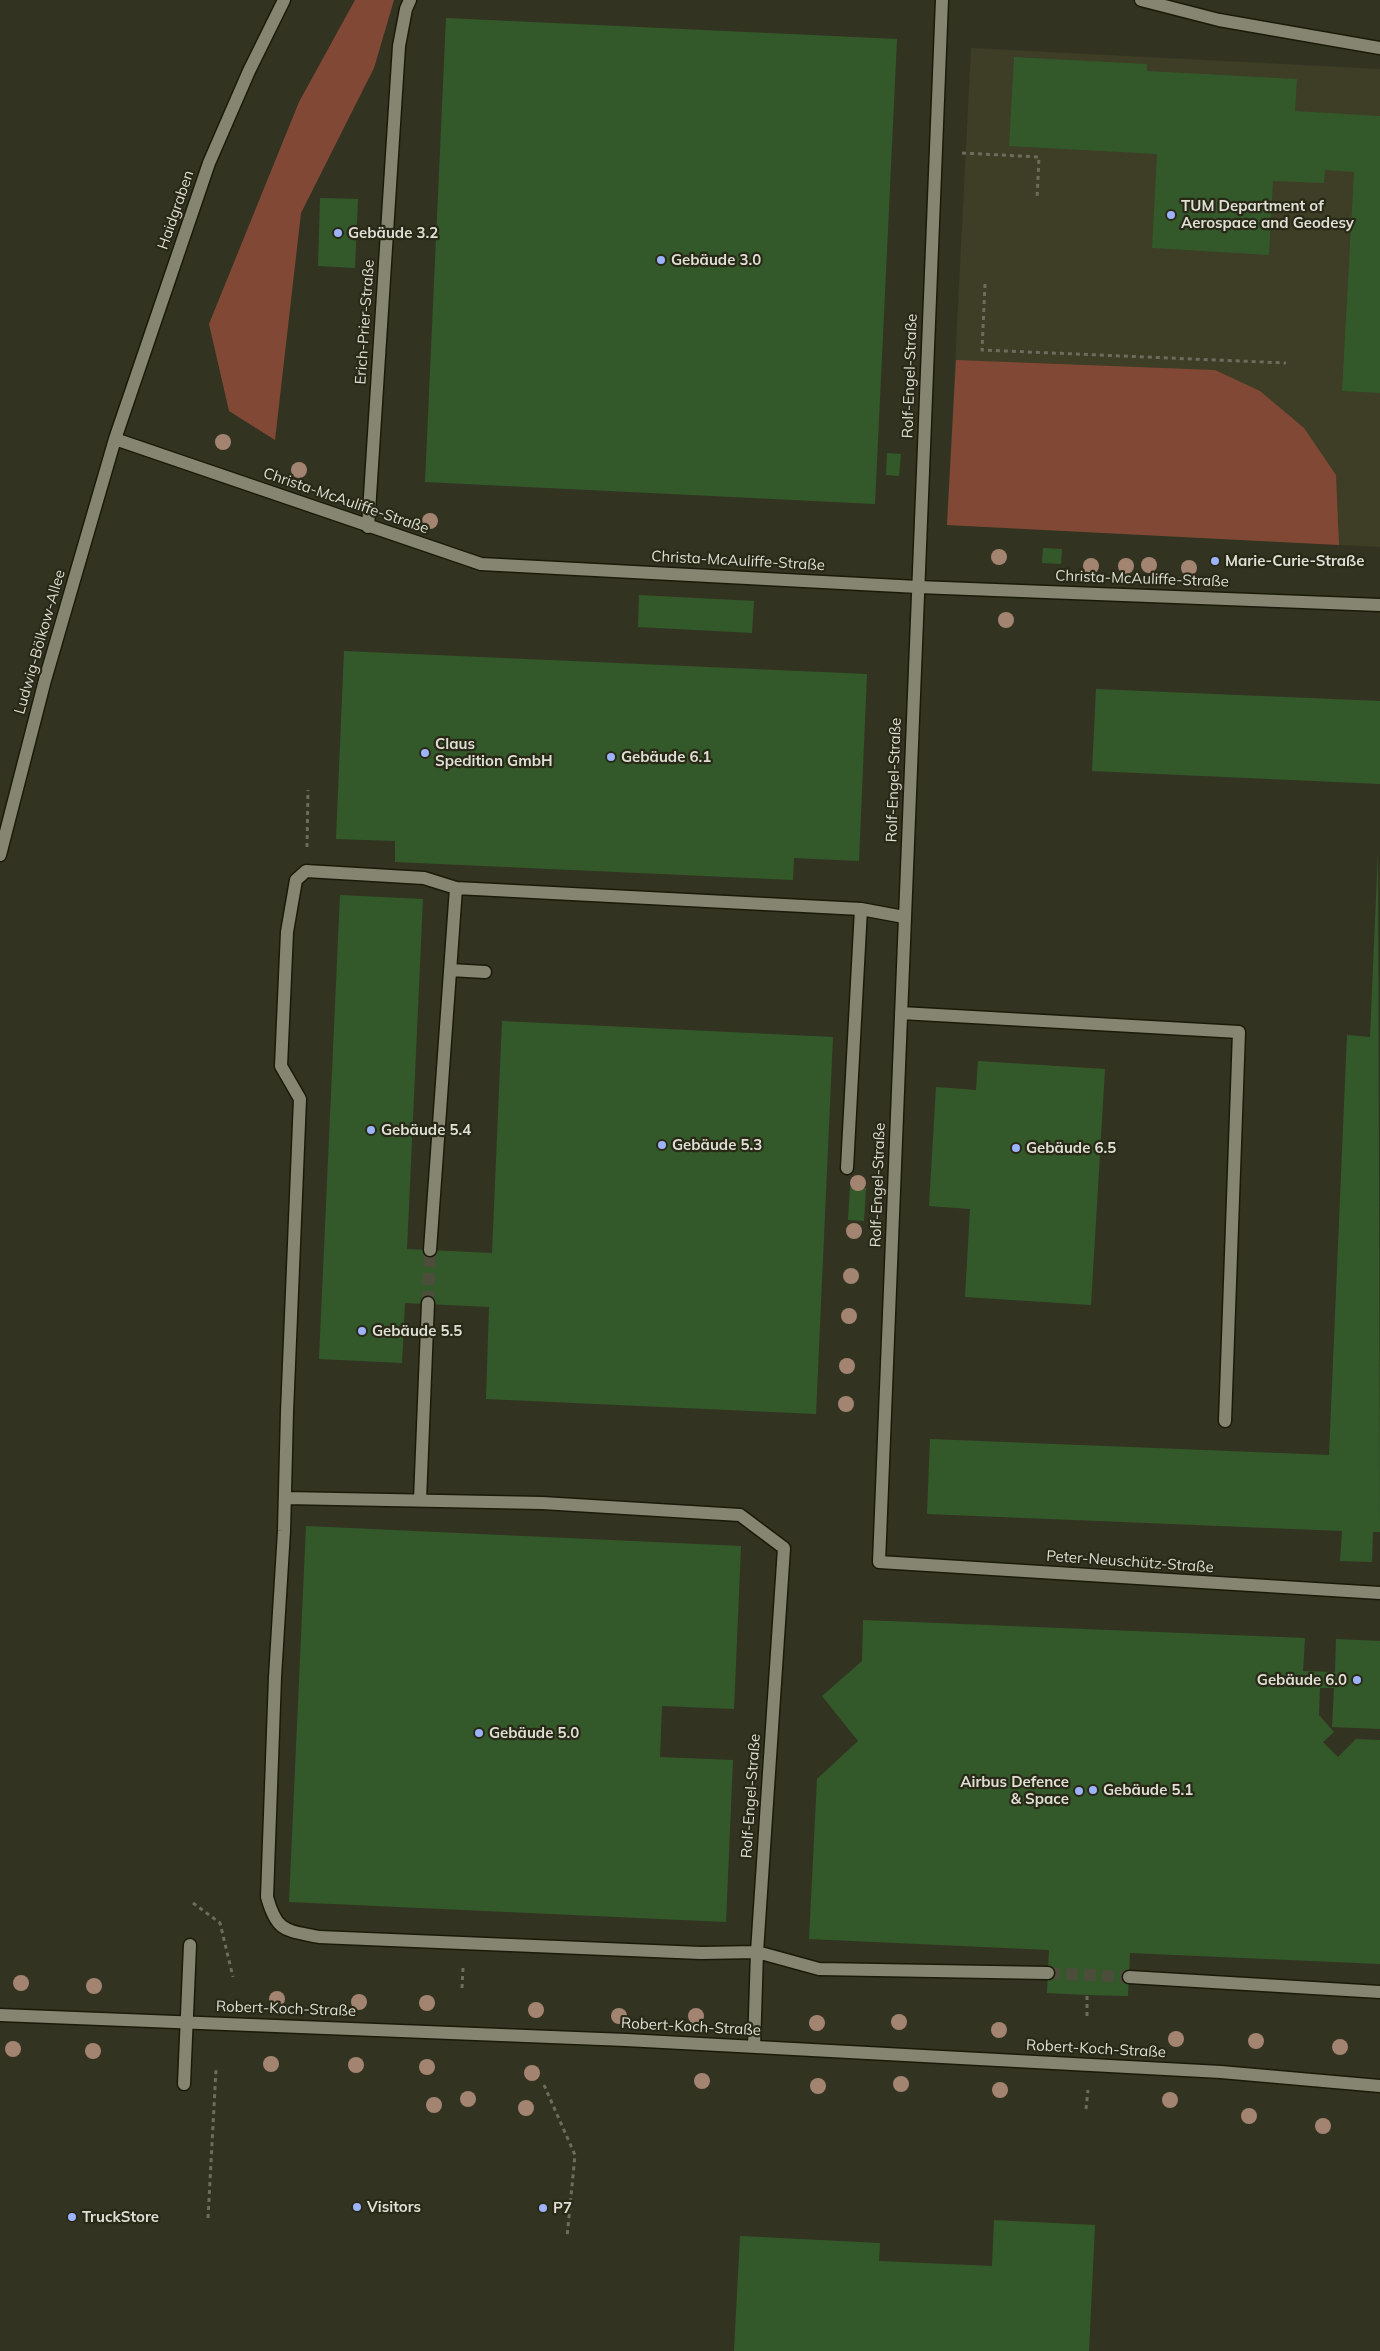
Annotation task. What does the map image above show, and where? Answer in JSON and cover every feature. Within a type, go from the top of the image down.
[{"type":"street","name":"Haidgraben","points":[[115,439],[209,163],[249,71],[284,0]]},
{"type":"street","name":"Erich-Prier-Straße","points":[[368,527],[399,46],[406,9],[410,0]]},
{"type":"street","name":"Rolf-Engel-Straße","points":[[879,1562],[942,0]]},
{"type":"street","points":[[1141,0],[1219,20],[1380,48]]},
{"type":"street","name":"Christa-McAuliffe-Straße","points":[[115,439],[480,564],[918,587],[1380,605]]},
{"type":"street","name":"Ludwig-Bölkow-Allee","points":[[0,855],[45,680],[115,439]]},
{"type":"street","points":[[904,917],[861,909],[456,888],[424,878],[306,872],[296,880],[287,932],[281,1066],[300,1099],[287,1412],[286,1498],[275,1677],[267,1897],[273,1918],[287,1930],[319,1937],[701,1953],[757,1952],[820,1969],[1048,1973]]},
{"type":"street","points":[[430,1250],[456,888]]},
{"type":"street","points":[[847,1168],[861,909]]},
{"type":"street","points":[[450,970],[485,972]]},
{"type":"street","points":[[901,1012],[1239,1032],[1225,1421]]},
{"type":"street","points":[[286,1498],[420,1500],[428,1303]]},
{"type":"street","name":"Rolf-Engel-Straße","points":[[420,1500],[542,1503],[740,1515],[784,1548],[757,1952],[754,2047]]},
{"type":"street","name":"Peter-Neuschütz-Straße","points":[[879,1562],[1380,1592]]},
{"type":"street","points":[[184,2084],[190,1945]]},
{"type":"street","points":[[1129,1977],[1380,1992]]},
{"type":"street","name":"Robert-Koch-Straße","points":[[0,2015],[187,2021],[754,2047],[1221,2072],[1380,2086]]},
{"type":"path","points":[[990,154],[1039,157],[1037,199]]},
{"type":"path","points":[[985,284],[982,350],[1286,363]]},
{"type":"path","points":[[306,872],[308,790]]},
{"type":"path","points":[[193,1903],[220,1924],[233,1977]]},
{"type":"path","points":[[462,1988],[463,1970]]},
{"type":"path","points":[[1087,2016],[1088,1995]]},
{"type":"path","points":[[208,2218],[216,2070]]},
{"type":"path","points":[[544,2085],[575,2155],[567,2237]]},
{"type":"shaded area","points":[[355,0],[394,0],[374,68],[301,213],[275,440],[229,411],[209,324],[299,102]]},
{"type":"shaded area","name":"TUM Department of Aerospace and Geodesy","points":[[971,48],[1380,69],[1380,547],[947,525]]},
{"type":"shaded area","points":[[956,360],[1215,370],[1260,391],[1304,428],[1336,475],[1339,545],[947,525]]},
{"type":"building","name":"Gebäude 3.0","points":[[446,18],[897,39],[875,504],[425,482]]},
{"type":"building","points":[[1014,57],[1147,64],[1147,71],[1297,79],[1295,111],[1380,116],[1380,393],[1342,391],[1354,172],[1325,170],[1324,183],[1273,181],[1269,255],[1152,248],[1157,154],[1009,146]]},
{"type":"building","name":"Gebäude 3.2","points":[[320,198],[358,199],[355,268],[318,266]]},
{"type":"building","points":[[887,453],[901,454],[899,476],[886,475]]},
{"type":"building","points":[[1043,548],[1062,549],[1061,564],[1042,563]]},
{"type":"building","points":[[639,595],[754,601],[752,633],[638,627]]},
{"type":"building","name":"Gebäude 6.1","points":[[344,651],[867,674],[859,861],[794,858],[793,880],[395,862],[395,841],[336,839]]},
{"type":"building","points":[[1096,689],[1380,701],[1380,784],[1092,771]]},
{"type":"building","points":[[1378,852],[1380,1532],[1373,1532],[1372,1562],[1340,1561],[1342,1531],[927,1514],[930,1439],[1329,1455],[1347,1035],[1370,1037]]},
{"type":"building","name":"Gebäude 5.3","points":[[340,895],[423,899],[407,1249],[492,1253],[502,1021],[833,1037],[816,1414],[486,1399],[489,1307],[405,1303],[402,1363],[319,1359]]},
{"type":"building","name":"Gebäude 6.5","points":[[978,1061],[1105,1069],[1091,1305],[965,1297],[970,1209],[929,1206],[936,1087],[976,1090]]},
{"type":"building","points":[[850,1187],[866,1188],[864,1221],[848,1220]]},
{"type":"building","name":"Gebäude 5.0","points":[[306,1526],[741,1546],[734,1709],[662,1706],[660,1757],[733,1760],[726,1922],[289,1902]]},
{"type":"building","name":"Gebäude 5.1","points":[[863,1620],[1305,1638],[1303,1671],[1335,1672],[1336,1639],[1380,1641],[1380,1729],[1332,1727],[1334,1688],[1320,1688],[1319,1715],[1334,1732],[1323,1742],[1338,1757],[1356,1739],[1380,1740],[1380,1964],[1130,1953],[1128,1996],[1087,1995],[1047,1993],[1049,1950],[809,1939],[817,1779],[858,1741],[822,1696],[862,1661]]},
{"type":"building","points":[[994,2220],[1095,2225],[1089,2351],[734,2351],[740,2236],[880,2243],[879,2261],[992,2266]]},
{"type":"tunnel","points":[[428,1303],[430,1250]]},
{"type":"tunnel","points":[[1048,1973],[1129,1977]]},
{"type":"place","name":"TUM Department of Aerospace and Geodesy","points":[[1171,215]]},
{"type":"place","name":"Gebäude 3.2","points":[[338,233]]},
{"type":"place","name":"Gebäude 3.0","points":[[661,260]]},
{"type":"place","name":"Marie-Curie-Straße","points":[[1215,561]]},
{"type":"place","name":"Claus Spedition GmbH","points":[[425,753]]},
{"type":"place","name":"Gebäude 6.1","points":[[611,757]]},
{"type":"place","name":"Gebäude 5.4","points":[[371,1130]]},
{"type":"place","name":"Gebäude 5.3","points":[[662,1145]]},
{"type":"place","name":"Gebäude 6.5","points":[[1016,1148]]},
{"type":"place","name":"Gebäude 5.5","points":[[362,1331]]},
{"type":"place","name":"Gebäude 6.0","points":[[1357,1680]]},
{"type":"place","name":"Gebäude 5.0","points":[[479,1733]]},
{"type":"place","name":"Gebäude 5.1","points":[[1093,1790]]},
{"type":"place","name":"Airbus Defence & Space","points":[[1079,1791]]},
{"type":"place","name":"Visitors","points":[[357,2207]]},
{"type":"place","name":"P7","points":[[543,2208]]},
{"type":"place","name":"TruckStore","points":[[72,2217]]}]
